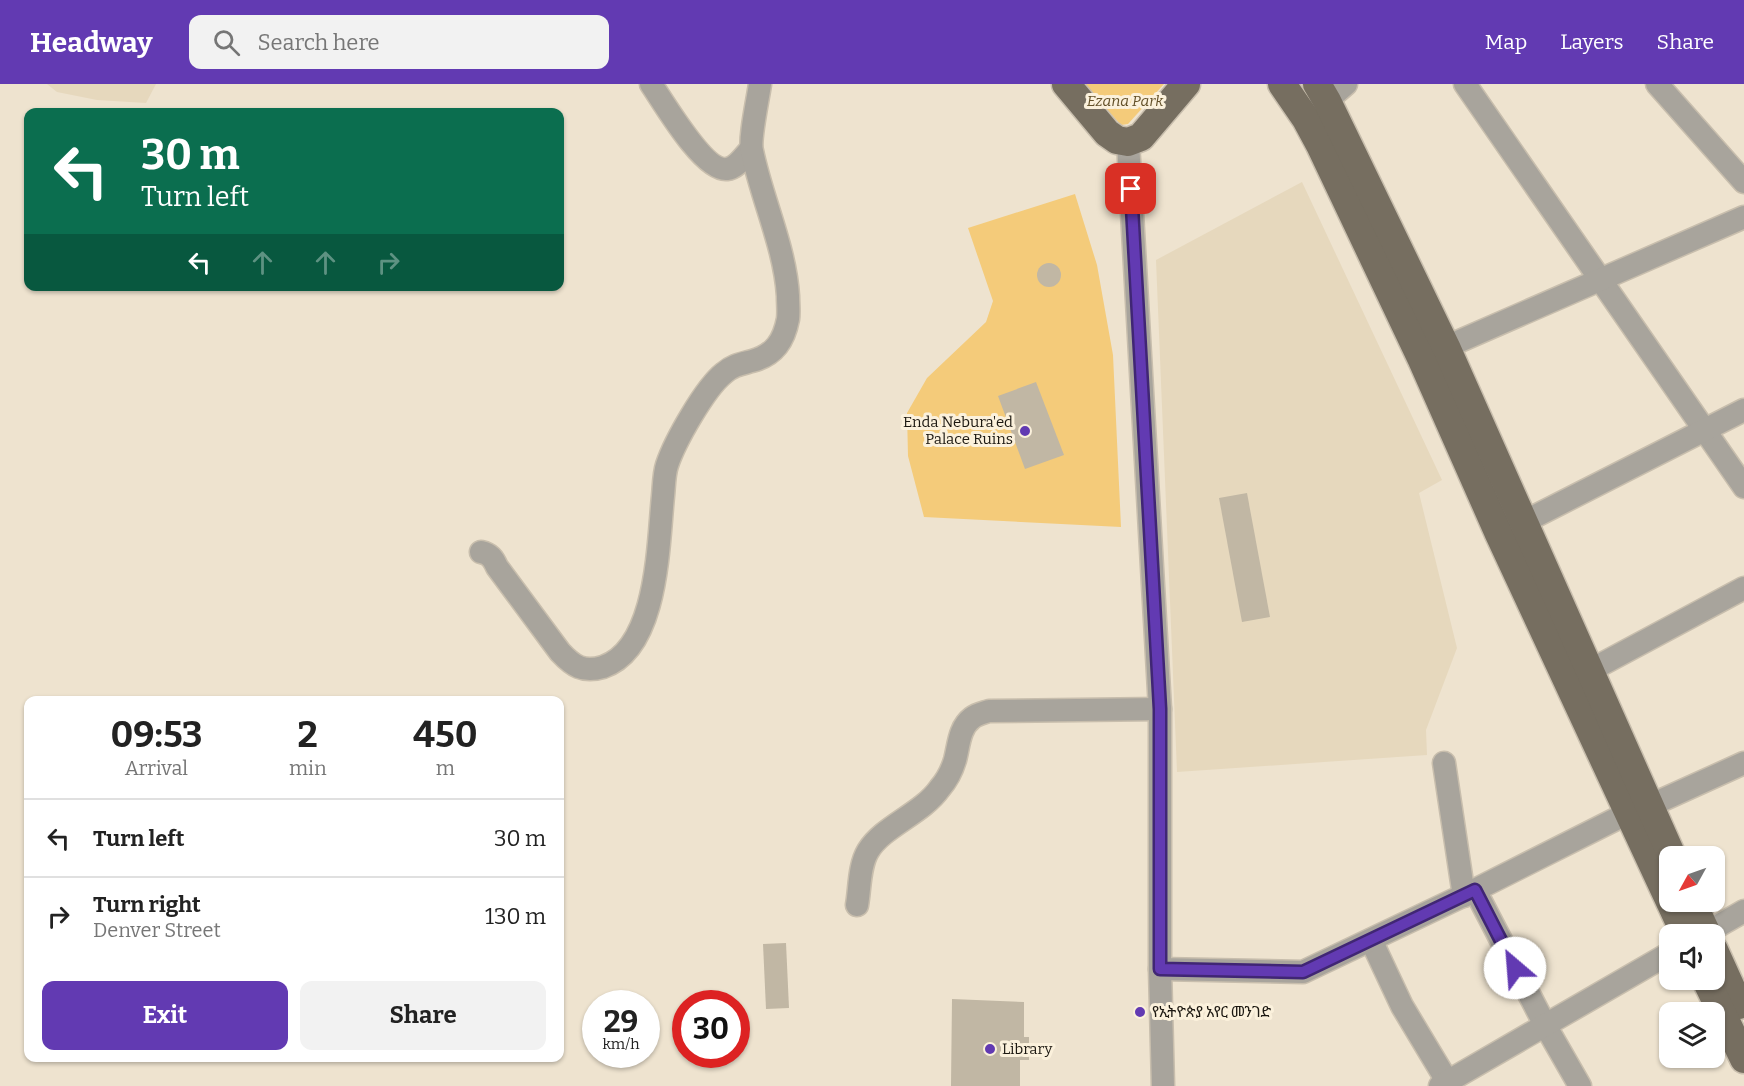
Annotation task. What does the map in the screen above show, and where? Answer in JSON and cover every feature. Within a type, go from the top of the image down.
[{"type":"main road","points":[[1066,84],[1107,133],[1117,140],[1128,142],[1141,137],[1186,84]]},
{"type":"main road","points":[[1282,84],[1306,119],[1320,145],[1422,360],[1499,534],[1579,677]]},
{"type":"main road","points":[[1330,90],[1524,522],[1579,677],[1639,810],[1696,924]]},
{"type":"main road","points":[[1639,810],[1665,846]]},
{"type":"main road","points":[[1725,979],[1744,1015]]},
{"type":"main road","points":[[1711,990],[1744,1059]]},
{"type":"street","points":[[651,84],[691,143],[714,166],[729,169],[736,166],[751,148]]},
{"type":"street","points":[[481,552],[492,557],[497,567],[572,665],[594,670],[612,664],[621,658],[630,647],[646,616],[657,567],[666,466],[679,438],[712,385],[724,372],[738,363],[764,356],[775,349],[784,338],[789,316],[787,276],[751,148],[760,84]]},
{"type":"street","points":[[1465,84],[1744,487]]},
{"type":"street","points":[[1657,84],[1744,182]]},
{"type":"street","points":[[1306,119],[1330,90]]},
{"type":"street","points":[[1128,142],[1160,709],[1160,969],[1163,1086]]},
{"type":"street","points":[[1422,360],[1446,346],[1744,217]]},
{"type":"street","points":[[1499,534],[1744,410]]},
{"type":"street","points":[[1579,677],[1744,588]]},
{"type":"street","points":[[857,905],[868,850],[879,837],[919,810],[938,792],[951,769],[961,734],[970,719],[989,711],[1160,709]]},
{"type":"street","points":[[1444,763],[1469,893],[1580,1086]]},
{"type":"street","points":[[1160,969],[1303,972],[1639,810],[1744,763]]},
{"type":"street","points":[[1724,924],[1744,911]]},
{"type":"street","points":[[1371,940],[1402,1006],[1446,1084],[1659,959]]},
{"type":"shaded area","points":[[47,84],[156,84],[146,103],[97,100],[57,92]]},
{"type":"shaded area","points":[[1302,182],[1442,480],[1419,493],[1457,648],[1426,730],[1427,755],[1177,772],[1156,260]]},
{"type":"green space","name":"Ezana Park","points":[[1084,84],[1164,84],[1128,124],[1121,125]]},
{"type":"green space","points":[[1075,194],[1097,265],[1113,355],[1121,527],[924,517],[908,456],[907,413],[927,378],[986,322],[993,301],[968,228]]},
{"type":"building","points":[[1049,263],[1057,267],[1061,275],[1057,283],[1049,287],[1041,283],[1037,275],[1041,267]]},
{"type":"building","points":[[1036,382],[1064,455],[1025,469],[998,396]]},
{"type":"building","points":[[1247,493],[1270,617],[1242,622],[1219,498]]},
{"type":"building","points":[[786,943],[789,1008],[766,1009],[763,944]]},
{"type":"building","name":"Library","points":[[952,999],[1024,1002],[1024,1037],[1029,1037],[1029,1060],[1020,1060],[1020,1086],[951,1086]]},
{"type":"place","name":"Enda Nebura'ed Palace Ruins","points":[[1025,431]]},
{"type":"place","name":"የኢትዮጵያ አየር መንገድ","points":[[1140,1012]]},
{"type":"place","name":"Library","points":[[990,1049]]},
{"type":"route","points":[[1131,189],[1160,709],[1160,969],[1303,972],[1475,890],[1515,968]]}]
